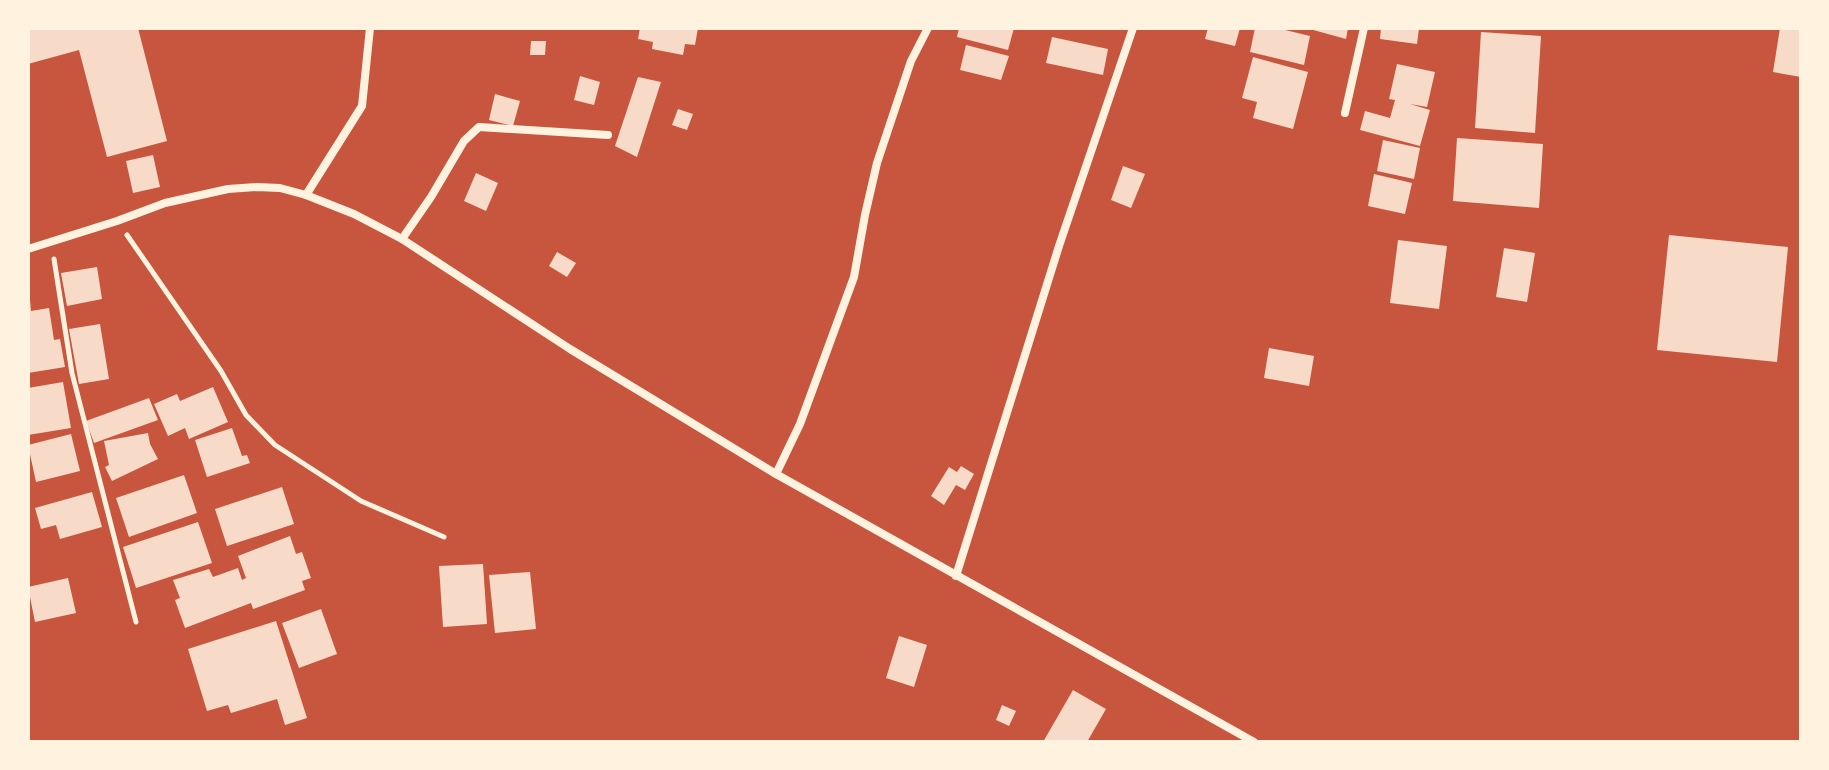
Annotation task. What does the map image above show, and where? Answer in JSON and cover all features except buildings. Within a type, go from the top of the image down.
[{"type":"street","points":[[306,195],[362,106],[370,28]]},
{"type":"street","points":[[776,474],[800,424],[854,277],[877,163],[911,61],[928,28]]},
{"type":"street","points":[[956,576],[1059,246],[1133,28]]},
{"type":"street","points":[[1345,113],[1364,28]]},
{"type":"street","points":[[402,239],[464,141],[479,127],[608,135]]},
{"type":"street","points":[[28,249],[165,203],[228,189],[280,188],[354,214],[402,239],[570,349],[776,474],[1254,742]]},
{"type":"path","points":[[117,221],[221,371],[246,415],[275,445],[361,501],[444,537]]},
{"type":"path","points":[[51,243],[72,373],[136,622]]}]
